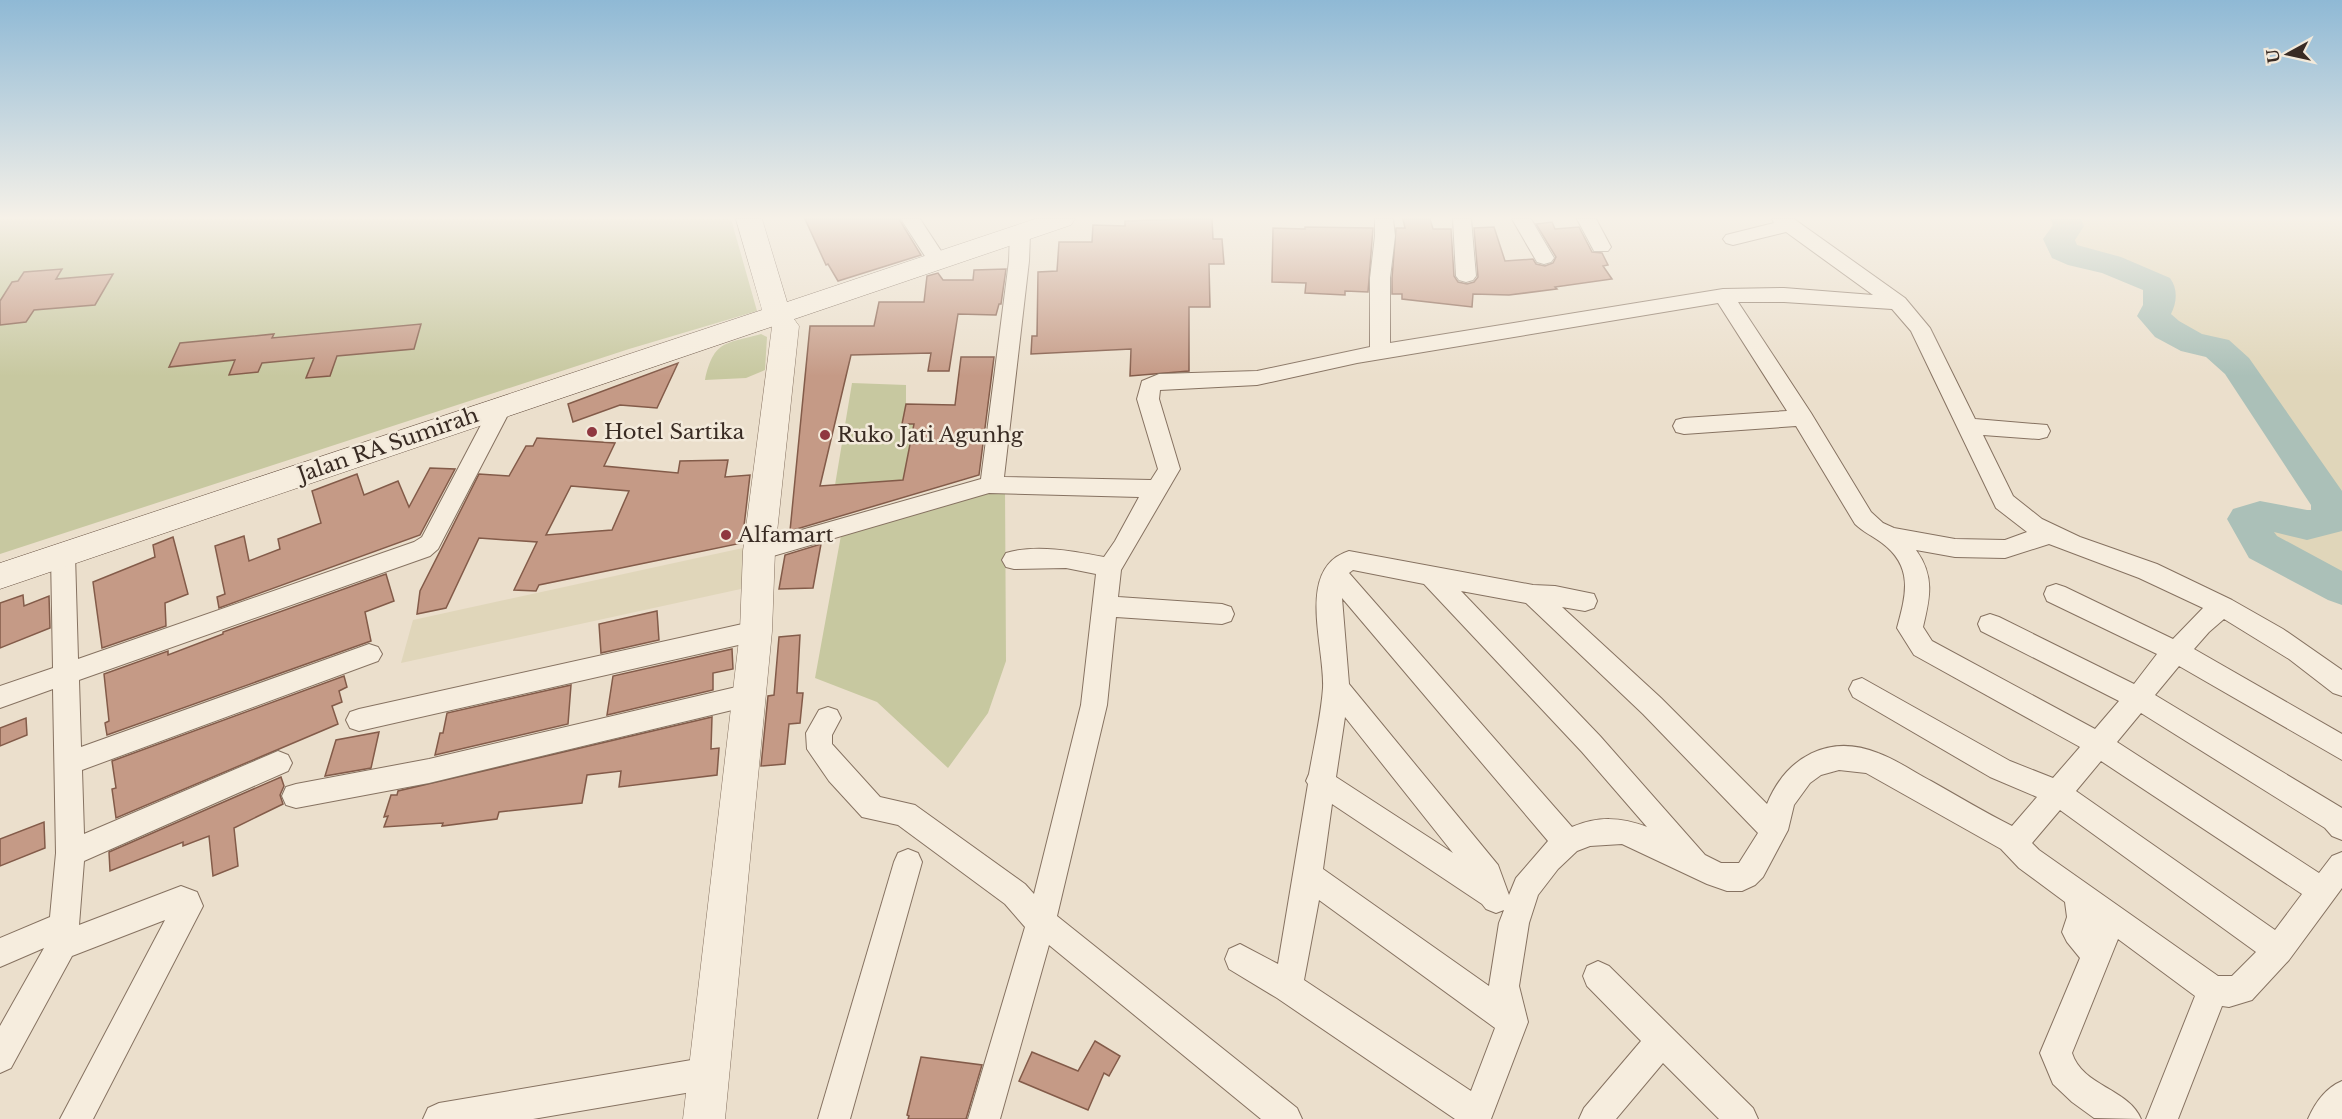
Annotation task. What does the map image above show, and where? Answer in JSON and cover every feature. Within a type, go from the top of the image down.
[{"type":"main road","points":[[770,271],[787,315]]},
{"type":"main road","points":[[779,271],[787,315]]},
{"type":"main road","name":"Jalan RA Sumirah","points":[[0,576],[501,407],[787,315],[906,271]]},
{"type":"street","points":[[989,485],[992,479],[1018,271]]},
{"type":"street","points":[[1380,353],[1381,271]]},
{"type":"street","points":[[1467,271],[1467,276]]},
{"type":"street","points":[[1854,271],[1898,303],[1920,328],[2004,502],[2015,514],[2053,533],[2150,572],[2222,607],[2295,649],[2342,685]]},
{"type":"street","points":[[1723,296],[1803,418],[1863,518],[1875,529],[1890,536],[1955,549],[2005,549],[2053,533]]},
{"type":"street","points":[[984,1119],[1041,923],[1094,705],[1109,567],[1124,551],[1142,512],[1168,469],[1148,399],[1150,386],[1159,381],[1257,378],[1380,353],[1723,296],[1784,296],[1898,303]]},
{"type":"street","points":[[704,1119],[756,631],[759,550],[787,315]]},
{"type":"street","points":[[0,697],[422,549],[430,543],[501,407]]},
{"type":"street","points":[[1684,426],[1803,418]]},
{"type":"street","points":[[1967,426],[2039,431]]},
{"type":"street","points":[[759,550],[884,515],[929,499],[989,485],[1157,489]]},
{"type":"street","points":[[1890,536],[1902,548],[1920,578],[1920,589],[1910,628],[1923,648],[2098,744],[2321,890]]},
{"type":"street","points":[[0,1058],[63,936],[70,853],[63,555]]},
{"type":"street","points":[[1014,560],[1066,559],[1109,567]]},
{"type":"street","points":[[1288,987],[1308,875],[1320,781],[1336,687],[1329,590],[1334,572],[1349,560],[1533,595],[1555,596],[1585,602]]},
{"type":"street","points":[[1334,572],[1567,842]]},
{"type":"street","points":[[1430,574],[1591,744],[1701,867]]},
{"type":"street","points":[[2056,594],[2177,652],[2342,748]]},
{"type":"street","points":[[1533,595],[1652,706],[1774,830]]},
{"type":"street","points":[[1105,606],[1222,614]]},
{"type":"street","points":[[2011,840],[2019,838],[2138,698],[2162,665],[2177,652],[2200,625],[2222,607]]},
{"type":"street","points":[[1990,624],[2138,698],[2335,819],[2342,827]]},
{"type":"street","points":[[358,720],[756,631]]},
{"type":"street","points":[[68,763],[369,654]]},
{"type":"street","points":[[1336,687],[1488,874],[1492,894]]},
{"type":"street","points":[[1862,689],[2000,769],[2057,793],[2278,950]]},
{"type":"street","points":[[296,796],[429,771],[749,695]]},
{"type":"street","points":[[828,718],[819,733],[820,749],[872,808],[905,814],[1015,894],[1041,923],[1050,927],[1286,1119]]},
{"type":"street","points":[[1240,959],[1288,987],[1475,1116],[1486,1094],[1513,1022],[1504,986],[1514,923],[1526,888],[1548,860],[1567,842],[1589,833],[1622,831],[1640,837],[1718,875],[1731,878],[1744,877],[1752,870],[1774,830],[1776,817],[1789,788],[1802,770],[1832,758],[1858,758],[1872,762],[2011,840],[2028,859],[2213,990],[2229,992],[2241,989],[2278,950],[2321,890],[2342,866]]},
{"type":"street","points":[[70,853],[278,763]]},
{"type":"street","points":[[1320,781],[1492,894],[1514,923]]},
{"type":"street","points":[[834,1119],[908,862]]},
{"type":"street","points":[[1308,875],[1513,1022]]},
{"type":"street","points":[[2077,892],[2083,922],[2077,933],[2097,955]]},
{"type":"street","points":[[0,953],[181,900],[187,902],[188,906],[76,1119]]},
{"type":"street","points":[[2112,918],[2056,1053],[2056,1059],[2062,1072],[2072,1081],[2125,1119]]},
{"type":"street","points":[[1598,976],[1739,1118]]},
{"type":"street","points":[[2162,1119],[2213,990]]},
{"type":"street","points":[[1595,1119],[1662,1040]]},
{"type":"street","points":[[440,1119],[709,1073]]},
{"type":"street","points":[[2324,1119],[2342,1097]]},
{"type":"shaded area","points":[[2127,271],[2342,271],[2342,589],[2263,547],[2246,519],[2260,515],[2307,525],[2329,521],[2330,503],[2237,367],[2217,348],[2193,343],[2167,329],[2154,316],[2159,305],[2158,285]]},
{"type":"shaded area","points":[[752,546],[750,587],[401,663],[413,620]]},
{"type":"green space","points":[[0,271],[746,271],[757,311],[629,349],[0,554]]},
{"type":"green space","points":[[761,334],[767,337],[765,370],[746,378],[705,380],[712,357],[723,346]]},
{"type":"green space","points":[[852,383],[906,385],[906,404],[914,424],[903,480],[835,485]]},
{"type":"green space","points":[[1005,488],[1006,661],[988,713],[948,768],[877,702],[815,678],[842,530]]},
{"type":"building","points":[[61,271],[56,279],[113,274],[95,305],[34,310],[26,322],[0,325],[0,301],[12,282],[18,281],[24,272]]},
{"type":"building","points":[[832,271],[869,271],[838,281]]},
{"type":"building","points":[[974,271],[1006,271],[1001,304],[999,304],[996,315],[958,314],[949,371],[928,371],[931,353],[851,355],[820,486],[903,480],[914,424],[902,424],[906,404],[955,405],[961,357],[994,357],[979,475],[790,531],[810,326],[874,326],[879,302],[924,302],[927,276],[938,273],[943,280],[973,280]]},
{"type":"building","points":[[1209,271],[1210,307],[1189,307],[1189,371],[1130,376],[1131,349],[1031,354],[1032,336],[1037,336],[1038,272]]},
{"type":"building","points":[[1272,271],[1370,271],[1368,292],[1345,291],[1345,295],[1305,293],[1306,283],[1272,282]]},
{"type":"building","points":[[1393,271],[1454,271],[1458,282],[1467,284],[1474,282],[1478,277],[1478,271],[1607,271],[1612,279],[1509,295],[1473,294],[1472,307],[1402,299],[1402,294],[1392,294]]},
{"type":"building","points":[[421,324],[414,349],[337,356],[330,376],[306,378],[314,358],[262,363],[258,372],[229,375],[235,360],[169,367],[180,343],[274,334],[272,338]]},
{"type":"building","points":[[678,363],[657,408],[620,405],[573,422],[568,404]]},
{"type":"building","points":[[537,438],[615,443],[604,466],[678,473],[680,461],[728,460],[725,477],[750,475],[742,543],[539,585],[536,591],[514,590],[537,542],[479,538],[446,608],[417,614],[420,591],[479,474],[509,476],[526,446],[533,446]],"holes":[[[571,486],[629,491],[612,530],[546,535]]]},
{"type":"building","points":[[430,468],[455,469],[420,535],[219,608],[217,597],[225,594],[215,546],[244,536],[249,561],[280,549],[278,539],[321,523],[312,491],[357,474],[364,495],[398,481],[409,507]]},
{"type":"building","points":[[173,537],[188,594],[165,603],[166,626],[102,648],[93,582],[155,557],[153,545]]},
{"type":"building","points":[[821,544],[813,588],[779,589],[785,555]]},
{"type":"building","points":[[386,574],[394,601],[365,612],[371,641],[107,735],[105,723],[109,721],[104,674],[168,651],[168,655],[223,634],[223,632]]},
{"type":"building","points":[[23,595],[24,606],[49,596],[50,628],[0,648],[0,603]]},
{"type":"building","points":[[657,611],[659,640],[601,653],[599,624]]},
{"type":"building","points":[[800,635],[797,693],[803,693],[800,723],[789,724],[785,764],[761,766],[768,696],[774,695],[779,637]]},
{"type":"building","points":[[732,649],[733,669],[713,673],[713,690],[607,715],[613,676]]},
{"type":"building","points":[[344,676],[347,687],[339,691],[342,702],[332,706],[338,724],[116,818],[112,789],[116,788],[112,761]]},
{"type":"building","points":[[571,685],[568,724],[435,755],[447,713]]},
{"type":"building","points":[[712,717],[711,749],[719,748],[717,775],[619,787],[621,771],[587,775],[582,803],[499,812],[497,819],[442,826],[443,823],[384,827],[388,816],[384,817],[391,795],[397,795],[398,791]]},
{"type":"building","points":[[26,718],[27,735],[0,746],[0,728]]},
{"type":"building","points":[[379,732],[371,768],[325,776],[336,740]]},
{"type":"building","points":[[281,777],[284,786],[280,795],[283,804],[234,828],[238,866],[213,876],[209,836],[183,846],[183,842],[110,871],[109,852]]},
{"type":"building","points":[[44,822],[45,848],[0,866],[0,839]]},
{"type":"building","points":[[1095,1041],[1120,1056],[1109,1076],[1104,1073],[1088,1110],[1019,1081],[1032,1052],[1078,1071]]},
{"type":"building","points":[[921,1057],[982,1065],[966,1119],[908,1119]]},
{"type":"waterway","points":[[2127,271],[2159,285],[2159,305],[2154,316],[2167,329],[2193,343],[2217,348],[2237,366],[2330,503],[2329,521],[2307,525],[2260,515],[2246,519],[2263,547],[2342,589]]},
{"type":"place","name":"Hotel Sartika","points":[[592,432]]},
{"type":"place","name":"Ruko Jati Agunhg","points":[[825,435]]},
{"type":"place","name":"Alfamart","points":[[726,535]]}]
